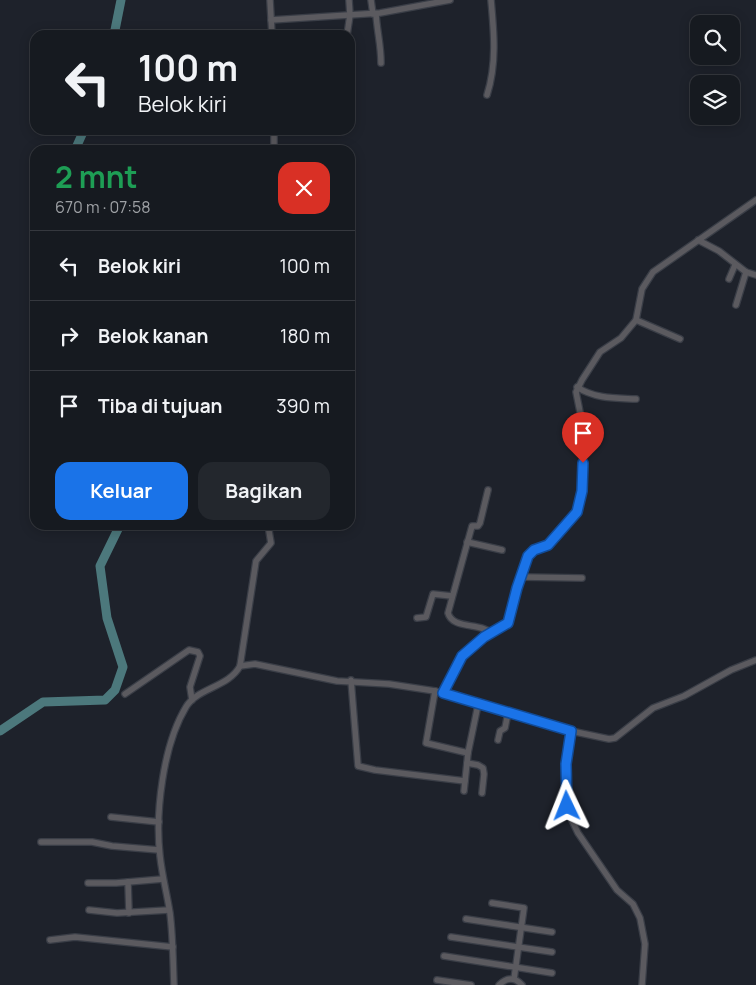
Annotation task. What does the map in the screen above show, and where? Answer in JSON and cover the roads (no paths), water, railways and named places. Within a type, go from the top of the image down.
[{"type":"street","points":[[270,0],[272,30]]},
{"type":"street","points":[[348,30],[350,15],[349,0]]},
{"type":"street","points":[[372,0],[378,39],[381,45],[381,63]]},
{"type":"street","points":[[271,20],[375,14],[430,2],[450,0]]},
{"type":"street","points":[[487,95],[493,70],[494,31],[491,0]]},
{"type":"street","points":[[443,693],[459,659],[490,632],[508,623],[530,554],[548,545],[577,512],[582,491],[583,461],[581,417],[576,395],[578,387],[600,352],[621,338],[636,320],[642,290],[650,275],[756,200]]},
{"type":"street","points":[[698,240],[719,251],[746,272],[756,275]]},
{"type":"street","points":[[729,279],[735,265]]},
{"type":"street","points":[[736,305],[746,272]]},
{"type":"street","points":[[636,320],[680,339]]},
{"type":"street","points":[[578,387],[588,394],[636,399]]},
{"type":"street","points":[[488,490],[480,523],[478,526],[473,526],[467,542],[448,613],[449,618],[466,625],[483,626],[490,632]]},
{"type":"street","points":[[174,985],[173,947],[169,910],[159,850],[161,790],[168,756],[186,707],[192,700],[235,674],[240,666],[256,562],[271,543],[269,530]]},
{"type":"street","points":[[467,542],[502,550]]},
{"type":"street","points":[[521,578],[582,578]]},
{"type":"street","points":[[417,618],[426,617],[433,594],[452,596]]},
{"type":"street","points":[[125,694],[189,650],[198,652],[200,656],[190,688],[192,700]]},
{"type":"street","points":[[240,666],[255,664],[319,678],[351,680],[435,691],[478,705],[607,740],[613,739],[653,708],[684,696],[730,670],[756,660]]},
{"type":"street","points":[[351,680],[358,766],[465,781]]},
{"type":"street","points":[[435,691],[426,743],[468,753]]},
{"type":"street","points":[[464,791],[468,753],[478,705]]},
{"type":"street","points":[[498,740],[500,731],[505,728],[508,713]]},
{"type":"street","points":[[571,731],[566,764],[568,814],[575,829],[608,877],[637,911],[642,925],[645,944],[642,985]]},
{"type":"street","points":[[467,763],[478,765],[483,769],[482,793]]},
{"type":"street","points":[[111,817],[159,822]]},
{"type":"street","points":[[41,842],[92,842],[112,846],[159,850]]},
{"type":"street","points":[[88,883],[164,879]]},
{"type":"street","points":[[128,882],[129,913]]},
{"type":"street","points":[[492,903],[524,908],[514,979]]},
{"type":"street","points":[[89,910],[129,913],[169,910]]},
{"type":"street","points":[[466,919],[552,932]]},
{"type":"street","points":[[50,940],[76,937],[173,947]]},
{"type":"street","points":[[452,937],[552,952]]},
{"type":"street","points":[[444,956],[552,973]]},
{"type":"street","points":[[499,985],[503,980],[514,979],[522,985]]},
{"type":"street","points":[[437,980],[472,985]]},
{"type":"waterway","points":[[115,30],[121,0]]},
{"type":"waterway","points":[[77,145],[82,135]]},
{"type":"waterway","points":[[0,731],[43,702],[105,700],[115,690],[123,667],[107,618],[100,566],[118,530]]}]
